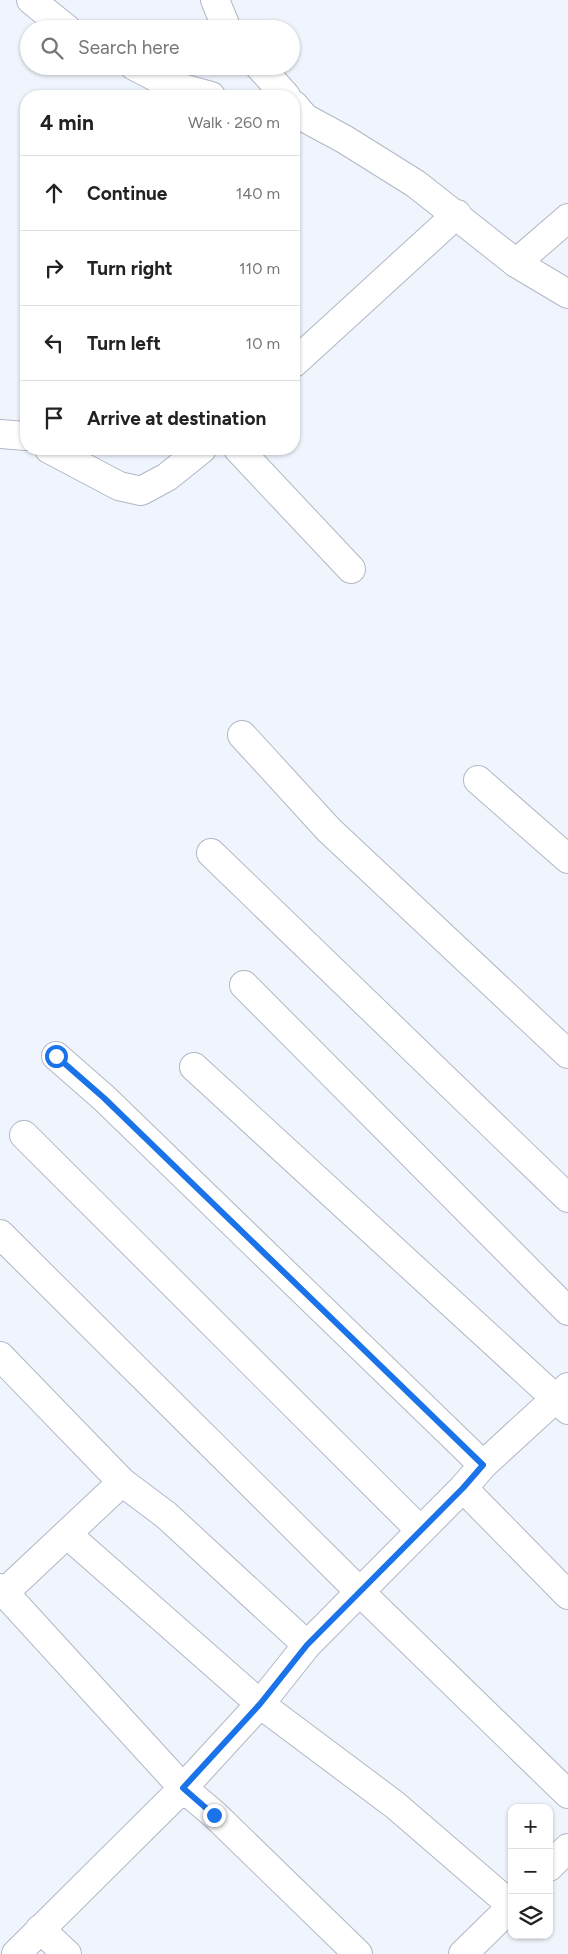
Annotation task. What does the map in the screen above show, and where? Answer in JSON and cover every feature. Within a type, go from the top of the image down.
[{"type":"street","points":[[31,0],[56,20]]},
{"type":"street","points":[[215,0],[223,20]]},
{"type":"street","points":[[152,75],[171,84],[191,90]]},
{"type":"street","points":[[267,75],[281,90]]},
{"type":"street","points":[[300,114],[416,184],[457,214],[516,262],[568,294]]},
{"type":"street","points":[[300,358],[457,214]]},
{"type":"street","points":[[516,262],[568,218]]},
{"type":"street","points":[[0,434],[20,436]]},
{"type":"street","points":[[60,455],[119,486],[141,491],[167,477],[194,455]]},
{"type":"street","points":[[244,455],[350,568]]},
{"type":"street","points":[[242,736],[329,830],[568,1054]]},
{"type":"street","points":[[478,780],[568,859]]},
{"type":"street","points":[[211,853],[568,1198]]},
{"type":"street","points":[[244,985],[568,1310]]},
{"type":"street","points":[[56,1056],[104,1098],[483,1465]]},
{"type":"street","points":[[16,1954],[183,1788],[260,1704],[307,1645],[463,1488],[483,1465],[564,1398],[194,1067]]},
{"type":"street","points":[[24,1135],[420,1530]]},
{"type":"street","points":[[0,1234],[360,1592],[568,1794]]},
{"type":"street","points":[[0,1356],[122,1482],[166,1515],[307,1645]]},
{"type":"street","points":[[122,1482],[68,1535],[3,1590],[183,1788],[214,1815],[358,1954]]},
{"type":"street","points":[[463,1488],[568,1595]]},
{"type":"street","points":[[68,1535],[260,1704],[395,1805],[508,1903]]},
{"type":"street","points":[[553,1863],[568,1848]]},
{"type":"street","points":[[463,1954],[508,1910]]},
{"type":"street","points":[[40,1929],[67,1954]]},
{"type":"route","points":[[56,1056],[104,1098],[483,1465],[463,1488],[307,1645],[260,1704],[183,1788],[214,1815]]}]
